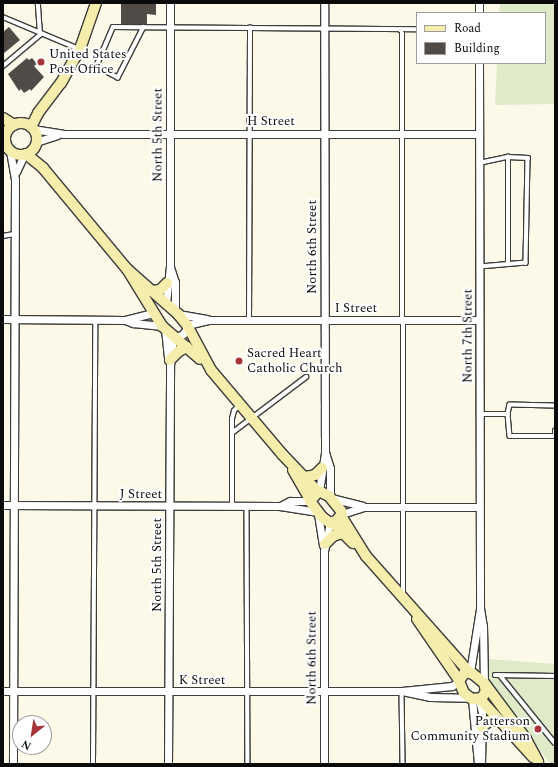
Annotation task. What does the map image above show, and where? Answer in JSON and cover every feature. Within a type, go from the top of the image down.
[{"type":"main road","points":[[43,168],[38,157],[32,128],[41,108],[61,83],[80,49],[96,3]]},
{"type":"main road","points":[[9,131],[41,108]]},
{"type":"main road","points":[[3,118],[9,131],[7,150],[25,154],[43,168],[127,269],[151,292],[177,313],[187,327],[211,370]]},
{"type":"main road","points":[[3,122],[9,131]]},
{"type":"main road","points":[[9,131],[32,128]]},
{"type":"main road","points":[[25,154],[36,143]]},
{"type":"main road","points":[[127,269],[163,327],[188,347],[211,370],[282,454],[319,491],[331,498],[366,556]]},
{"type":"main road","points":[[151,292],[160,290],[167,283]]},
{"type":"main road","points":[[170,363],[179,351],[188,347]]},
{"type":"main road","points":[[282,454],[317,512],[366,556],[414,612],[441,638],[469,672],[484,683],[526,739],[539,763]]},
{"type":"main road","points":[[305,477],[315,475],[322,468]]},
{"type":"main road","points":[[310,500],[319,491]]},
{"type":"main road","points":[[331,523],[341,515]]},
{"type":"main road","points":[[325,548],[333,536],[342,533]]},
{"type":"main road","points":[[414,612],[426,634],[454,669],[461,689],[475,699],[499,721],[539,763]]},
{"type":"main road","points":[[459,680],[463,673],[469,672]]},
{"type":"main road","points":[[475,699],[485,694],[484,683]]},
{"type":"main road","points":[[482,727],[489,721],[499,721]]},
{"type":"street","name":"North 5th Street","points":[[165,303],[170,267],[170,3]]},
{"type":"street","name":"North 6th Street","points":[[319,491],[325,452],[324,3]]},
{"type":"street","name":"North 7th Street","points":[[479,64],[479,507],[480,608],[483,626],[484,683]]},
{"type":"street","name":"H Street","points":[[32,128],[63,134],[479,134]]},
{"type":"street","name":"H Street","points":[[36,143],[63,134]]},
{"type":"street","points":[[7,150],[15,179],[13,764]]},
{"type":"street","points":[[15,179],[25,154]]},
{"type":"street","name":"North 5th Street","points":[[170,267],[175,282],[177,313]]},
{"type":"street","points":[[3,319],[125,320],[154,313],[165,303]]},
{"type":"street","name":"I Street","points":[[177,313],[209,320],[479,320]]},
{"type":"street","points":[[125,320],[133,323],[163,327]]},
{"type":"street","name":"I Street","points":[[187,327],[209,320]]},
{"type":"street","name":"North 5th Street","points":[[163,327],[170,363]]},
{"type":"street","points":[[175,336],[187,327]]},
{"type":"street","name":"North 5th Street","points":[[168,764],[170,363],[175,336]]},
{"type":"street","points":[[325,452],[330,468],[331,498],[364,506],[479,507]]},
{"type":"street","name":"J Street","points":[[280,506],[290,501],[310,500]]},
{"type":"street","name":"J Street","points":[[3,506],[280,506],[317,512]]},
{"type":"street","points":[[341,515],[364,506]]},
{"type":"street","name":"North 6th Street","points":[[317,512],[325,548],[324,764]]},
{"type":"street","name":"North 6th Street","points":[[325,548],[331,523]]},
{"type":"street","name":"North 7th Street","points":[[469,672],[480,608]]},
{"type":"street","name":"K Street","points":[[3,691],[324,693],[402,691],[452,686],[459,680]]},
{"type":"street","name":"K Street","points":[[402,691],[425,696],[475,699]]},
{"type":"street","points":[[475,699],[482,709],[479,764]]},
{"type":"street","points":[[475,699],[479,764]]},
{"type":"lane","points":[[38,3],[40,35]]},
{"type":"lane","points":[[3,17],[40,35],[80,49]]},
{"type":"lane","points":[[144,28],[118,78],[96,66],[113,27],[324,29],[416,28]]},
{"type":"lane","points":[[249,320],[250,28]]},
{"type":"lane","points":[[402,29],[404,601]]},
{"type":"lane","points":[[3,66],[40,35]]},
{"type":"lane","points":[[508,157],[508,264]]},
{"type":"lane","points":[[479,163],[508,157],[528,158],[526,263],[480,266]]},
{"type":"lane","points":[[3,236],[14,234]]},
{"type":"lane","points":[[94,764],[95,319]]},
{"type":"lane","points":[[232,433],[253,420],[306,377]]},
{"type":"lane","points":[[232,506],[232,433],[234,411],[240,405]]},
{"type":"lane","points":[[555,406],[510,405],[508,414],[510,436],[555,436],[555,431]]},
{"type":"lane","points":[[480,414],[508,414]]},
{"type":"lane","points":[[247,506],[249,692],[248,764]]},
{"type":"lane","points":[[495,675],[555,676]]},
{"type":"lane","points":[[500,675],[555,743]]},
{"type":"lane","points":[[402,691],[403,764]]},
{"type":"green space","points":[[500,3],[555,3],[555,104],[495,105],[497,64],[546,64],[546,12],[499,12]]},
{"type":"green space","name":"Patterson Community Stadium","points":[[489,659],[555,664],[555,764],[551,764],[493,693],[489,683]]},
{"type":"building","points":[[121,3],[156,3],[156,15],[147,14],[147,24],[121,24]]},
{"type":"building","points":[[9,27],[20,40],[3,54],[3,32]]},
{"type":"building","points":[[27,58],[29,60],[32,58],[37,64],[34,66],[44,77],[31,91],[30,89],[24,93],[21,89],[19,91],[8,74]]},
{"type":"place","name":"United States Post Office","points":[[41,62]]},
{"type":"place","name":"Sacred Heart Catholic Church","points":[[239,361]]},
{"type":"place","name":"Patterson Community Stadium","points":[[538,729]]}]
